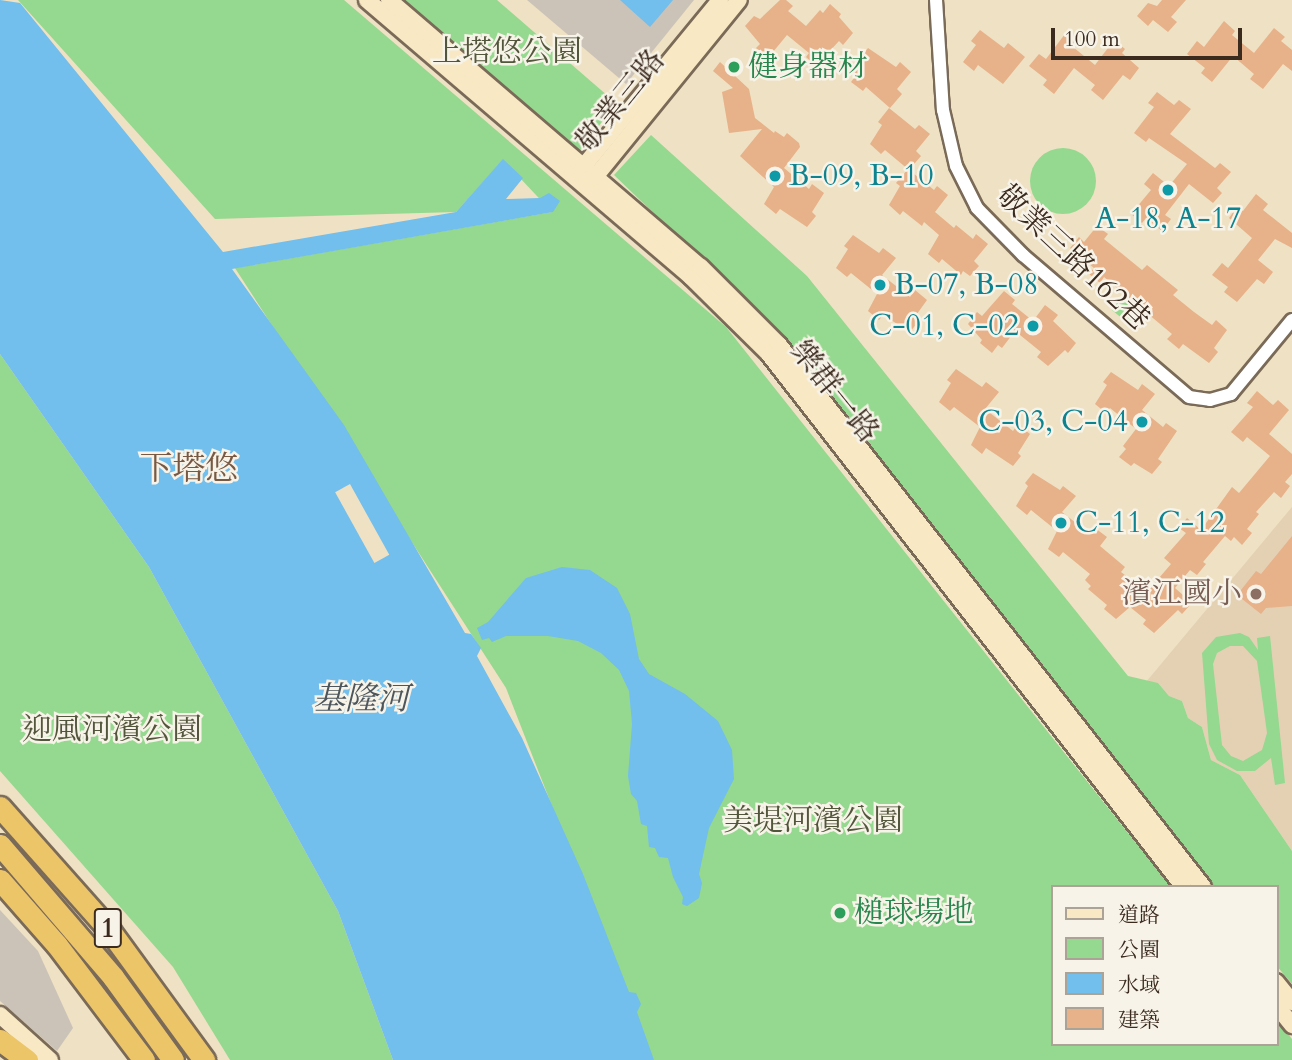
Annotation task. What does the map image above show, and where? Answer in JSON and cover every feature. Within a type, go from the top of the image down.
[{"type":"highway","name":"1","points":[[0,807],[110,931],[204,1060]]},
{"type":"highway","name":"1","points":[[0,845],[113,977],[173,1060]]},
{"type":"highway","name":"1","points":[[0,880],[57,945],[144,1060]]},
{"type":"highway","points":[[0,1040],[27,1060]]},
{"type":"highway","points":[[0,1048],[12,1060]]},
{"type":"main road","name":"樂群一路","points":[[367,0],[701,267],[779,345],[1201,885]]},
{"type":"main road","name":"樂群一路","points":[[389,0],[586,175],[769,354],[1182,885]]},
{"type":"main road","name":"敬業三路","points":[[586,175],[720,0]]},
{"type":"main road","name":"敬業三路","points":[[586,175],[739,0]]},
{"type":"main road","points":[[1278,984],[1292,1002]]},
{"type":"main road","points":[[1278,1008],[1292,1025]]},
{"type":"main road","points":[[0,1015],[50,1060]]},
{"type":"street","name":"敬業三路162巷","points":[[936,0],[943,110],[956,166],[977,208],[1032,263],[1189,397],[1210,400],[1231,394],[1292,320]]},
{"type":"shaded area","points":[[527,0],[694,0],[626,84]]},
{"type":"shaded area","name":"濱江國小","points":[[1292,507],[1292,851],[1240,775],[1211,760],[1202,727],[1188,718],[1182,701],[1169,696],[1158,683],[1146,682]]},
{"type":"shaded area","points":[[0,910],[38,951],[73,1028],[57,1051],[0,1001]]},
{"type":"green space","name":"美堤河濱公園","points":[[18,0],[344,0],[726,327],[1169,885],[1050,885],[1050,1046],[1278,1046],[1278,1022],[1292,1039],[1292,1060],[651,1060],[506,688],[235,268],[552,212],[503,160],[456,212],[215,219]]},
{"type":"green space","name":"上塔悠公園","points":[[397,0],[497,0],[616,103],[581,150],[570,149]]},
{"type":"green space","points":[[651,135],[807,276],[1128,676],[1158,683],[1169,696],[1182,701],[1188,718],[1202,727],[1211,760],[1240,775],[1292,851],[1292,984],[1278,967],[1278,885],[1213,885],[772,327],[614,175]]},
{"type":"green space","points":[[1056,148],[1070,148],[1082,153],[1091,162],[1096,181],[1094,194],[1087,205],[1070,214],[1056,214],[1044,209],[1035,200],[1030,188],[1030,174],[1035,162],[1044,153]]},
{"type":"green space","points":[[1126,292],[1147,309],[1133,327],[1112,310]]},
{"type":"green space","name":"迎風河濱公園","points":[[0,354],[149,567],[338,911],[393,1060],[230,1060],[173,967],[0,771]]},
{"type":"green space","points":[[1240,633],[1249,637],[1258,650],[1257,638],[1270,636],[1285,783],[1275,785],[1271,758],[1255,771],[1237,771],[1217,760],[1209,744],[1202,653],[1216,637]],"holes":[[[1230,646],[1243,646],[1257,661],[1267,733],[1262,750],[1243,761],[1231,756],[1222,745],[1213,664],[1217,653]]]},
{"type":"water","name":"基隆河","points":[[0,0],[20,3],[223,252],[456,212],[503,159],[523,178],[506,199],[540,198],[549,193],[560,201],[553,212],[232,269],[344,425],[465,633],[471,634],[481,648],[477,656],[522,738],[583,874],[629,992],[636,993],[641,1004],[637,1012],[654,1060],[393,1060],[338,911],[149,567],[0,354]]},
{"type":"water","points":[[620,0],[673,0],[650,27]]},
{"type":"water","points":[[562,567],[590,570],[617,588],[630,614],[639,659],[649,674],[685,694],[718,721],[732,750],[734,779],[709,828],[699,874],[702,883],[699,898],[687,906],[682,904],[683,897],[673,877],[668,858],[659,857],[655,848],[649,847],[647,826],[641,824],[637,801],[631,794],[628,776],[632,724],[629,691],[619,670],[601,653],[578,641],[548,636],[506,636],[492,642],[489,638],[482,640],[477,628],[488,622],[526,578]]},
{"type":"pier","points":[[350,484],[389,555],[374,563],[335,492]]},
{"type":"building","points":[[780,0],[786,0],[793,6],[788,11],[806,26],[820,10],[823,13],[830,4],[841,14],[839,17],[853,33],[843,45],[839,41],[816,66],[806,57],[809,53],[787,35],[768,58],[756,48],[760,44],[745,26],[754,16],[760,19]]},
{"type":"building","points":[[1162,0],[1186,0],[1171,17],[1177,22],[1168,32],[1153,20],[1148,26],[1137,16],[1148,3],[1157,6]]},
{"type":"building","points":[[1224,21],[1235,31],[1232,35],[1254,53],[1274,28],[1285,37],[1281,41],[1292,50],[1292,71],[1283,64],[1263,89],[1250,79],[1254,74],[1233,56],[1212,82],[1201,73],[1205,68],[1187,54],[1197,41],[1204,47]]},
{"type":"building","points":[[980,30],[1004,48],[1008,43],[1025,57],[1003,84],[978,65],[974,71],[963,62],[976,45],[971,41]]},
{"type":"building","points":[[1065,34],[1076,43],[1073,47],[1095,65],[1114,40],[1125,49],[1122,53],[1139,68],[1130,80],[1123,75],[1103,100],[1091,90],[1095,85],[1074,68],[1054,94],[1043,85],[1047,80],[1029,66],[1039,54],[1046,59]]},
{"type":"building","points":[[868,48],[896,67],[900,62],[911,72],[897,89],[902,94],[890,108],[866,87],[863,91],[851,82],[857,74],[853,71]]},
{"type":"building","name":"B-09, B-10","points":[[720,62],[749,89],[755,118],[774,133],[775,131],[784,137],[787,133],[799,143],[800,147],[784,168],[809,189],[812,184],[824,193],[812,212],[816,216],[807,227],[780,209],[776,214],[764,204],[774,187],[740,156],[762,129],[729,133],[722,92],[733,88],[713,71]]},
{"type":"building","points":[[1157,92],[1174,105],[1179,100],[1191,109],[1170,134],[1215,168],[1220,163],[1231,172],[1217,188],[1222,193],[1213,203],[1189,184],[1165,215],[1171,219],[1162,231],[1146,218],[1142,223],[1131,214],[1151,190],[1144,184],[1153,173],[1169,186],[1187,164],[1149,138],[1146,142],[1134,133],[1154,107],[1148,103]]},
{"type":"building","points":[[889,108],[915,129],[919,125],[930,134],[916,151],[921,156],[909,170],[885,150],[881,154],[870,144],[882,125],[878,122]]},
{"type":"building","points":[[908,169],[934,190],[937,186],[948,195],[935,212],[954,228],[956,225],[973,239],[976,234],[988,244],[974,261],[979,266],[970,276],[963,271],[961,275],[942,259],[939,263],[928,254],[939,235],[924,222],[922,226],[903,211],[900,215],[889,205],[900,186],[896,183]]},
{"type":"building","points":[[1256,194],[1268,204],[1263,210],[1292,233],[1292,248],[1275,239],[1258,260],[1273,272],[1264,284],[1257,279],[1237,302],[1224,292],[1228,287],[1212,275],[1222,263],[1228,268],[1252,238],[1229,218],[1237,207],[1243,211]]},
{"type":"building","points":[[1097,226],[1108,234],[1104,239],[1142,270],[1147,265],[1178,290],[1173,295],[1194,312],[1212,325],[1216,320],[1227,330],[1214,348],[1218,352],[1209,363],[1183,344],[1179,349],[1167,339],[1172,334],[1104,277],[1100,283],[1089,274],[1094,268],[1070,248],[1079,237],[1084,242]]},
{"type":"building","name":"B-07, B-08","points":[[853,235],[879,253],[883,248],[896,258],[882,275],[910,297],[915,290],[927,300],[914,318],[918,322],[910,332],[883,315],[879,320],[868,311],[877,294],[851,273],[847,277],[836,268],[848,249],[844,246]]},
{"type":"building","name":"C-01, C-02","points":[[1004,291],[1015,300],[1012,304],[1033,321],[1045,305],[1058,315],[1053,321],[1076,343],[1068,353],[1065,350],[1048,366],[1037,357],[1041,352],[1015,331],[1002,348],[998,345],[992,353],[980,343],[982,340],[968,324],[977,312],[982,316]]},
{"type":"building","points":[[956,369],[982,387],[986,382],[999,392],[985,409],[1013,431],[1018,424],[1030,434],[1018,453],[1021,456],[1013,466],[986,448],[982,454],[971,445],[980,427],[954,407],[950,411],[939,402],[951,383],[947,380]]},
{"type":"building","name":"C-03, C-04","points":[[1111,372],[1138,390],[1142,384],[1155,394],[1142,410],[1163,427],[1166,423],[1177,431],[1158,459],[1162,462],[1152,474],[1134,463],[1131,466],[1119,457],[1126,449],[1123,446],[1136,429],[1110,408],[1106,413],[1095,404],[1107,385],[1103,382]]},
{"type":"building","points":[[1257,391],[1273,405],[1278,400],[1289,410],[1269,434],[1292,454],[1292,474],[1285,482],[1290,486],[1281,498],[1274,492],[1256,512],[1259,514],[1247,529],[1252,533],[1242,545],[1234,537],[1231,541],[1225,536],[1203,562],[1206,564],[1197,575],[1190,570],[1175,588],[1192,603],[1182,614],[1178,610],[1154,633],[1143,624],[1146,620],[1130,607],[1116,619],[1104,609],[1107,605],[1088,589],[1091,586],[1085,580],[1090,574],[1063,552],[1059,557],[1048,549],[1057,531],[1031,510],[1027,515],[1016,506],[1028,486],[1025,483],[1033,473],[1060,490],[1063,486],[1076,496],[1062,512],[1090,534],[1095,528],[1107,537],[1100,546],[1125,567],[1121,572],[1147,592],[1171,564],[1164,558],[1186,533],[1179,528],[1187,518],[1201,530],[1232,487],[1239,493],[1270,456],[1247,437],[1243,442],[1231,432],[1253,407],[1247,403]]},
{"type":"building","points":[[1292,536],[1292,606],[1266,608],[1261,614],[1237,595],[1256,571],[1261,574]]},
{"type":"place","name":"健身器材","points":[[734,67]]},
{"type":"place","name":"B-09, B-10","points":[[775,176]]},
{"type":"place","name":"A-18, A-17","points":[[1168,190]]},
{"type":"place","name":"B-07, B-08","points":[[880,285]]},
{"type":"place","name":"C-01, C-02","points":[[1033,326]]},
{"type":"place","name":"C-03, C-04","points":[[1142,422]]},
{"type":"place","name":"C-11, C-12","points":[[1061,523]]},
{"type":"place","name":"濱江國小","points":[[1256,594]]},
{"type":"place","name":"槌球場地","points":[[840,913]]},
{"type":"district","name":"下塔悠","points":[[189,469]]}]
